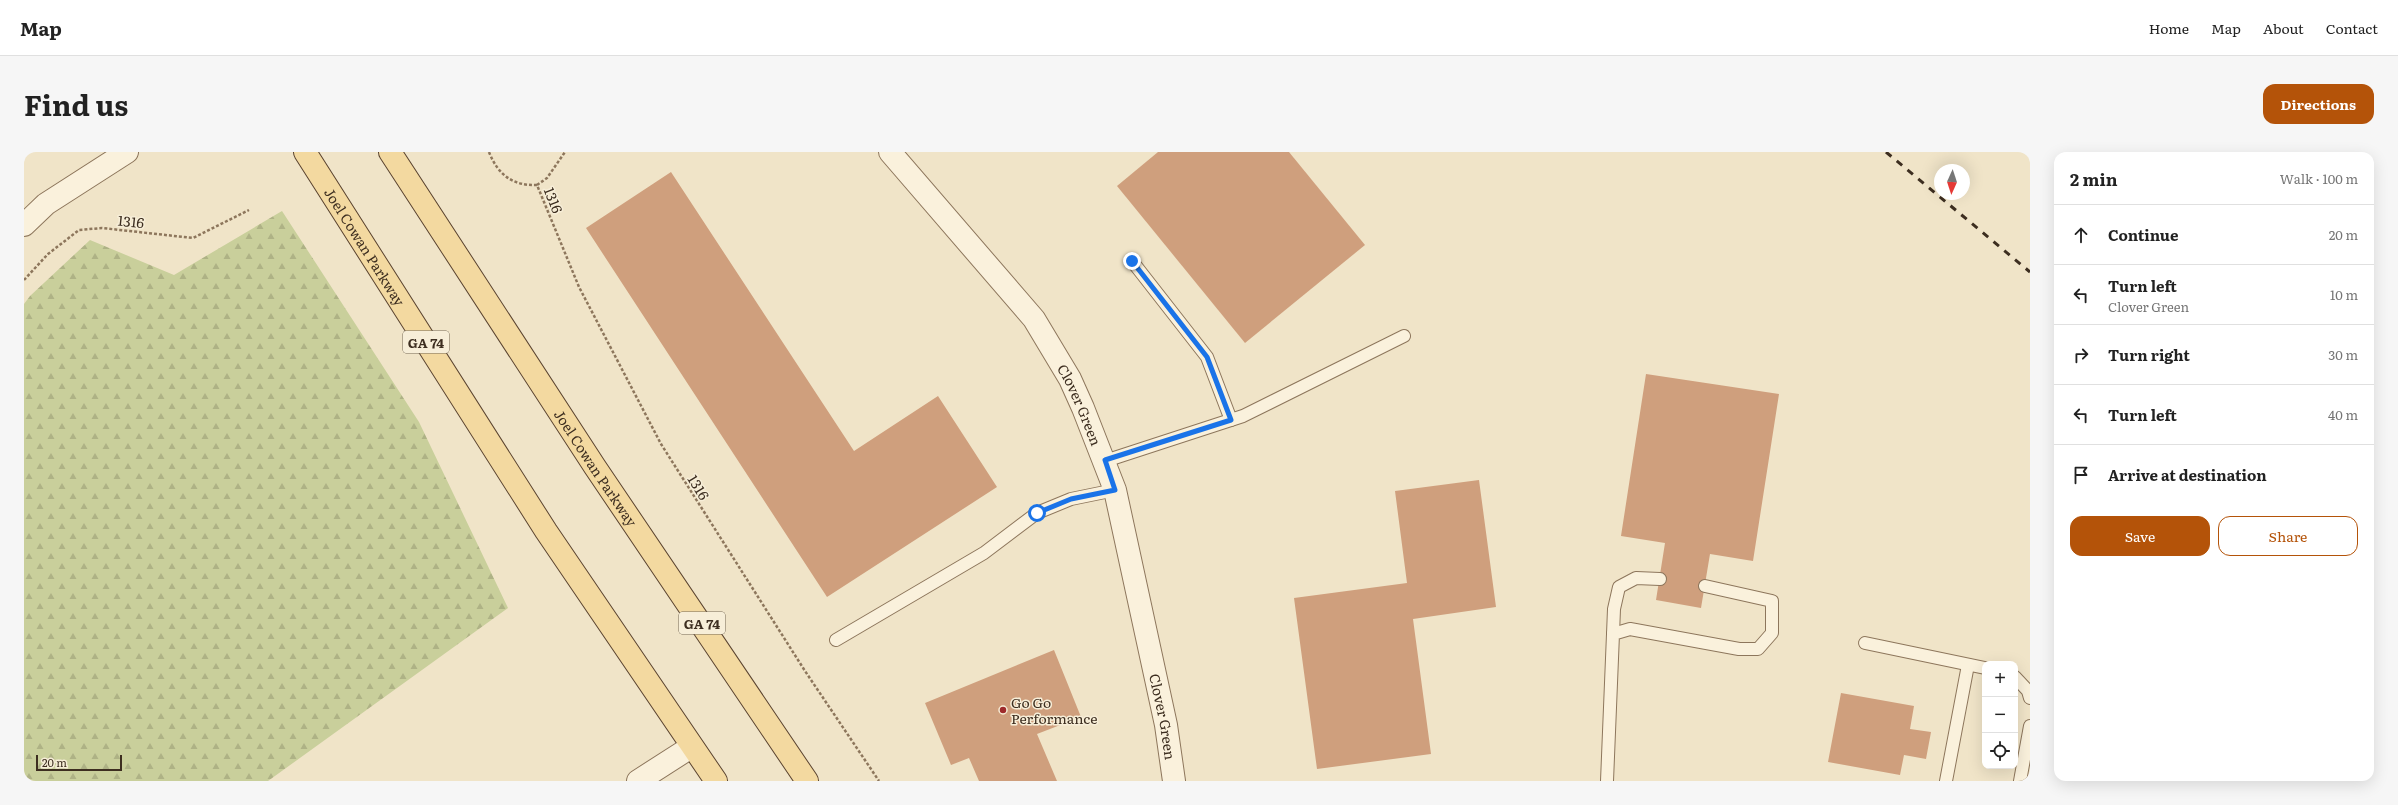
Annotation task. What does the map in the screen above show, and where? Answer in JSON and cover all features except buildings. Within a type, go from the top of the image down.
[{"type":"main road","name":"Joel Cowan Parkway","points":[[304,152],[542,525],[716,781]]},
{"type":"main road","name":"Joel Cowan Parkway","points":[[390,152],[595,467],[807,781]]},
{"type":"street","points":[[24,225],[46,204],[127,152]]},
{"type":"street","name":"Clover Green","points":[[890,152],[1034,319],[1070,379],[1105,460],[1115,490],[1166,725],[1174,781]]},
{"type":"street","points":[[638,781],[692,747]]},
{"type":"lane","points":[[1132,261],[1207,357],[1231,420]]},
{"type":"lane","points":[[1105,460],[1243,416],[1404,336]]},
{"type":"lane","points":[[836,640],[984,553],[1037,513],[1071,499],[1115,490]]},
{"type":"lane","points":[[1607,781],[1614,609],[1619,587],[1636,578],[1660,579]]},
{"type":"lane","points":[[1613,634],[1630,629],[1739,649],[1758,649],[1772,633],[1772,601],[1705,586]]},
{"type":"lane","points":[[1865,643],[1982,667]]},
{"type":"lane","points":[[1946,781],[1968,665]]},
{"type":"lane","points":[[2018,680],[2028,691],[2030,698]]},
{"type":"lane","points":[[2020,781],[2030,726]]},
{"type":"path","name":"1316","points":[[489,152],[506,177],[522,186],[537,185],[547,178],[565,152]]},
{"type":"path","name":"1316","points":[[537,185],[579,287],[661,444],[805,671],[879,781]]},
{"type":"path","name":"1316","points":[[24,280],[48,254],[79,230],[102,228],[193,238],[249,210]]},
{"type":"green space","points":[[282,211],[419,422],[508,608],[268,781],[24,781],[24,304],[30,296],[90,240],[174,275]]},
{"type":"railway","points":[[1886,152],[2030,272]]},
{"type":"place","name":"Go Go Performance","points":[[1003,710]]},
{"type":"route","points":[[1037,513],[1071,499],[1115,490],[1105,460],[1231,420],[1207,357],[1132,261]]}]
